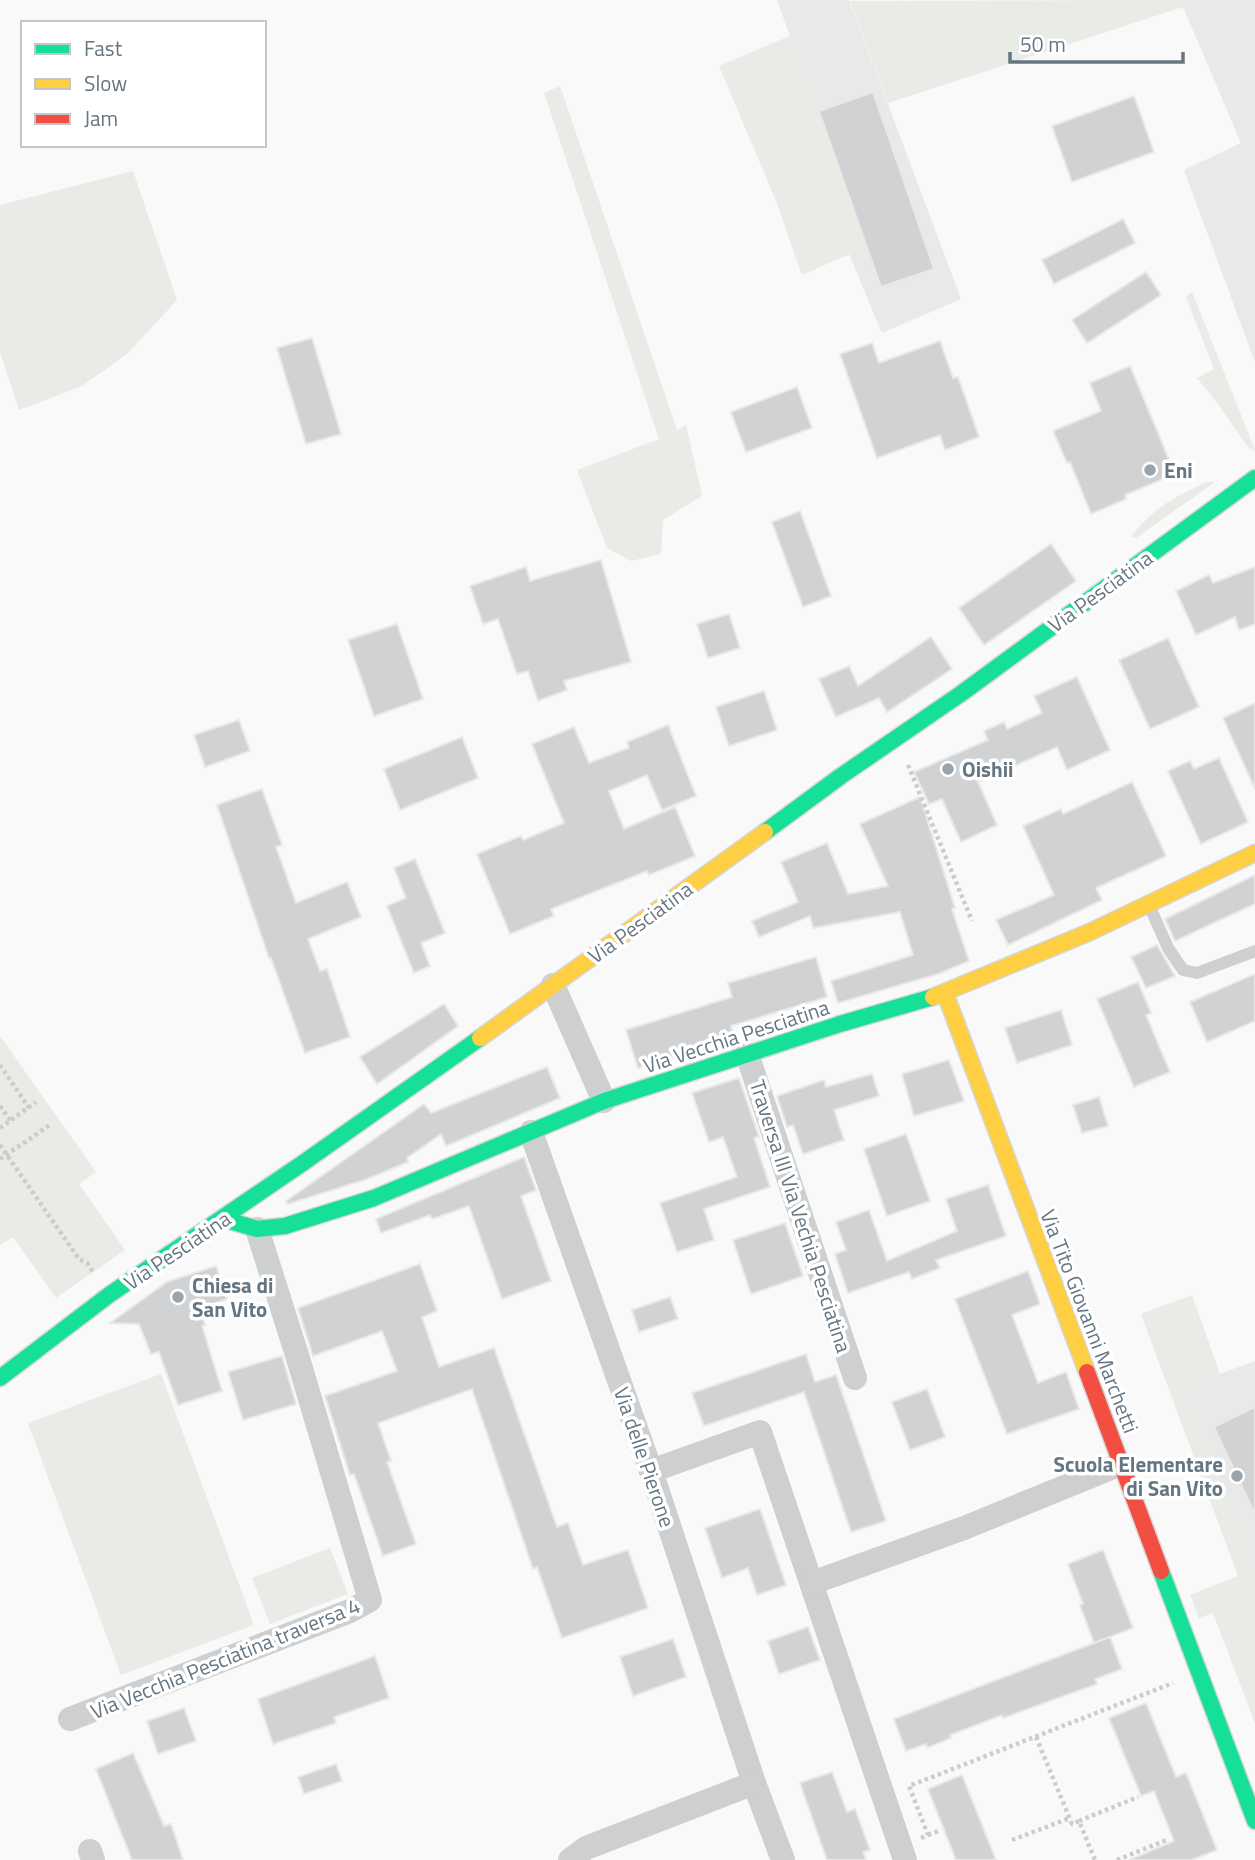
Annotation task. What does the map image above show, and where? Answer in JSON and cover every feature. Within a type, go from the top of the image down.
[{"type":"street","name":"Via Pesciatina","points":[[0,1378],[11,1363],[223,1219],[552,985],[1255,478]]},
{"type":"street","name":"Via Vecchia Pesciatina","points":[[223,1219],[257,1229],[285,1226],[374,1198],[604,1101],[945,993],[1078,937],[1255,853]]},
{"type":"street","points":[[552,985],[604,1101]]},
{"type":"street","name":"Via Tito Giovanni Marchetti","points":[[945,993],[1255,1821]]},
{"type":"street","name":"Traversa III Via Vechia Pesciatina","points":[[747,1054],[855,1378]]},
{"type":"street","name":"Via delle Pierone","points":[[531,1132],[651,1471],[754,1783],[783,1860]]},
{"type":"street","name":"Via Vecchia Pesciatina traversa 4","points":[[70,1719],[350,1611],[370,1600],[257,1229]]},
{"type":"street","points":[[651,1471],[760,1433],[903,1853]]},
{"type":"street","points":[[812,1583],[964,1528],[1121,1464]]},
{"type":"street","points":[[570,1860],[586,1848],[754,1783]]},
{"type":"lane","points":[[1148,904],[1168,948],[1183,970],[1197,973],[1255,951]]},
{"type":"path","points":[[896,739],[972,921]]},
{"type":"path","points":[[0,1065],[29,1108]]},
{"type":"path","points":[[0,1128],[36,1102]]},
{"type":"path","points":[[0,1105],[10,1121]]},
{"type":"path","points":[[0,1159],[50,1125]]},
{"type":"path","points":[[0,1145],[79,1259],[87,1263],[109,1295]]},
{"type":"path","points":[[928,1835],[909,1786],[1173,1683]]},
{"type":"path","points":[[1036,1737],[1072,1824],[1138,1797]]},
{"type":"path","points":[[1012,1840],[1070,1818]]},
{"type":"path","points":[[1079,1821],[1096,1860]]},
{"type":"path","points":[[903,1853],[928,1835],[939,1831]]},
{"type":"path","points":[[1117,1860],[1169,1839]]},
{"type":"shaded area","points":[[777,0],[849,0],[961,299],[882,333],[849,254],[866,247]]},
{"type":"shaded area","points":[[1180,0],[1255,0],[1255,362],[1184,170],[1241,143]]},
{"type":"shaded area","points":[[1180,0],[1183,7],[888,103],[850,1]]},
{"type":"shaded area","points":[[790,36],[866,247],[802,275],[776,201],[719,66]]},
{"type":"shaded area","points":[[560,86],[677,430],[686,425],[702,496],[663,520],[661,554],[631,561],[607,548],[577,470],[659,439],[544,93]]},
{"type":"shaded area","points":[[133,171],[177,300],[127,354],[82,386],[19,410],[0,352],[0,205]]},
{"type":"shaded area","points":[[1192,292],[1255,451],[1248,447],[1197,378],[1214,369],[1186,297]]},
{"type":"shaded area","points":[[1207,482],[1215,482],[1136,538],[1131,537],[1165,504]]},
{"type":"shaded area","points":[[0,1036],[96,1172],[79,1184],[125,1250],[56,1298],[13,1237],[0,1245]]},
{"type":"shaded area","points":[[1192,1295],[1220,1374],[1185,1387],[1255,1565],[1255,1723],[1213,1613],[1199,1618],[1190,1595],[1238,1576],[1141,1314]]},
{"type":"shaded area","name":"Scuola Elementare di San Vito","points":[[1255,1361],[1255,1565],[1184,1387]]},
{"type":"shaded area","points":[[161,1374],[254,1625],[121,1675],[28,1423]]},
{"type":"shaded area","points":[[330,1548],[348,1594],[270,1624],[252,1578]]},
{"type":"building","points":[[873,92],[934,269],[881,287],[819,111]]},
{"type":"building","points":[[1134,96],[1154,152],[1072,182],[1052,126]]},
{"type":"building","points":[[1123,219],[1135,243],[1054,284],[1042,260]]},
{"type":"building","points":[[1146,272],[1161,295],[1087,343],[1072,320]]},
{"type":"building","points":[[312,338],[341,434],[306,444],[277,348]]},
{"type":"building","points":[[940,341],[953,378],[958,377],[979,437],[945,450],[940,435],[877,458],[840,354],[872,343],[879,363]]},
{"type":"building","points":[[1130,366],[1175,474],[1125,495],[1126,499],[1091,514],[1070,462],[1067,463],[1053,431],[1101,411],[1090,383]]},
{"type":"building","points":[[797,387],[812,428],[746,452],[731,412]]},
{"type":"building","points":[[800,511],[831,596],[803,607],[772,522]]},
{"type":"building","points":[[1051,544],[1076,581],[984,645],[959,608]]},
{"type":"building","points":[[601,560],[631,662],[564,681],[567,690],[538,701],[528,671],[517,674],[498,619],[483,624],[470,586],[526,567],[530,581]]},
{"type":"building","points":[[1255,567],[1255,624],[1239,630],[1235,617],[1196,635],[1176,591],[1209,575],[1213,583]]},
{"type":"building","points":[[729,614],[740,648],[708,658],[697,624]]},
{"type":"building","points":[[397,624],[423,699],[374,716],[348,640]]},
{"type":"building","points":[[931,637],[952,669],[887,712],[879,698],[836,717],[819,679],[849,666],[858,686]]},
{"type":"building","points":[[1168,638],[1199,707],[1150,729],[1119,660]]},
{"type":"building","points":[[1077,677],[1110,750],[1067,770],[1057,747],[978,782],[997,825],[961,842],[942,799],[929,804],[914,772],[988,740],[984,731],[1004,722],[1007,729],[1042,713],[1034,696]]},
{"type":"building","points":[[764,691],[777,730],[729,746],[716,707]]},
{"type":"building","points":[[1255,703],[1255,789],[1223,718]]},
{"type":"building","points":[[239,720],[250,751],[205,767],[194,735]]},
{"type":"building","points":[[668,725],[696,796],[662,810],[647,775],[609,791],[624,829],[675,807],[695,856],[649,875],[647,871],[551,909],[554,916],[510,934],[477,854],[521,836],[523,840],[564,823],[532,744],[574,727],[589,763],[629,748],[627,742]]},
{"type":"building","points":[[462,737],[478,778],[400,810],[384,769]]},
{"type":"building","points":[[1219,758],[1248,822],[1201,844],[1168,771],[1190,761],[1194,769]]},
{"type":"building","points":[[1132,782],[1166,856],[1096,888],[1102,900],[1008,945],[996,920],[1054,895],[1023,826],[1061,809],[1063,814]]},
{"type":"building","points":[[262,789],[282,845],[276,847],[296,903],[347,882],[361,917],[308,939],[320,971],[327,969],[350,1037],[305,1053],[269,958],[217,805]]},
{"type":"building","points":[[920,797],[969,961],[938,974],[838,1003],[831,981],[913,955],[900,912],[813,928],[810,916],[759,937],[752,921],[798,902],[781,862],[827,843],[848,894],[888,886],[860,824]]},
{"type":"building","points":[[415,859],[445,933],[421,943],[430,966],[414,973],[387,906],[406,898],[394,868]]},
{"type":"building","points":[[1255,875],[1255,904],[1175,941],[1165,919]]},
{"type":"building","points":[[1157,945],[1175,976],[1146,988],[1131,957]]},
{"type":"building","points":[[816,957],[827,997],[731,1026],[734,1037],[638,1068],[626,1030],[732,997],[728,983]]},
{"type":"building","points":[[1255,974],[1255,1021],[1207,1042],[1190,1002]]},
{"type":"building","points":[[1138,982],[1151,1013],[1146,1015],[1170,1072],[1134,1087],[1097,999]]},
{"type":"building","points":[[444,1004],[458,1026],[377,1084],[360,1057]]},
{"type":"building","points":[[1061,1010],[1072,1045],[1017,1063],[1005,1028]]},
{"type":"building","points":[[949,1060],[964,1101],[914,1116],[902,1074]]},
{"type":"building","points":[[547,1067],[560,1098],[446,1146],[441,1134],[407,1158],[408,1162],[367,1179],[288,1204],[286,1201],[424,1104],[431,1113]]},
{"type":"building","points":[[872,1074],[879,1096],[834,1110],[844,1140],[803,1154],[793,1125],[787,1127],[777,1096],[824,1080],[826,1087]]},
{"type":"building","points":[[739,1078],[759,1137],[754,1138],[770,1187],[704,1209],[714,1240],[677,1252],[660,1203],[737,1177],[723,1137],[709,1142],[692,1093]]},
{"type":"building","points":[[1099,1097],[1108,1126],[1082,1133],[1073,1105]]},
{"type":"building","points":[[906,1134],[930,1201],[887,1216],[864,1149]]},
{"type":"building","points":[[524,1157],[536,1190],[521,1196],[551,1281],[502,1299],[469,1206],[432,1219],[430,1215],[381,1233],[376,1219]]},
{"type":"building","points":[[988,1185],[1006,1236],[936,1260],[940,1268],[912,1279],[909,1272],[848,1293],[835,1254],[846,1250],[836,1222],[869,1210],[887,1261],[957,1231],[946,1199]]},
{"type":"building","points":[[785,1223],[803,1276],[751,1294],[733,1240]]},
{"type":"building","points":[[420,1264],[437,1311],[422,1317],[439,1367],[494,1348],[557,1527],[568,1523],[583,1565],[628,1550],[648,1608],[562,1638],[537,1567],[533,1569],[472,1389],[378,1423],[391,1461],[387,1462],[416,1544],[383,1556],[354,1474],[350,1475],[325,1396],[397,1371],[382,1331],[313,1356],[298,1308]]},
{"type":"building","points":[[216,1266],[227,1299],[200,1309],[205,1325],[202,1326],[222,1391],[178,1405],[159,1352],[151,1354],[139,1324],[110,1323],[167,1282]]},
{"type":"building","points":[[1028,1271],[1040,1304],[1012,1315],[1038,1383],[1066,1372],[1079,1409],[1007,1434],[955,1299]]},
{"type":"building","points":[[670,1297],[678,1319],[639,1332],[632,1310]]},
{"type":"building","points":[[806,1354],[815,1382],[836,1375],[886,1521],[851,1532],[804,1392],[704,1426],[692,1393]]},
{"type":"building","points":[[282,1356],[296,1404],[243,1420],[228,1372]]},
{"type":"building","points":[[927,1389],[945,1437],[910,1450],[892,1402]]},
{"type":"building","points":[[1255,1407],[1255,1514],[1214,1427]]},
{"type":"building","points":[[760,1509],[786,1585],[757,1595],[748,1568],[722,1578],[705,1528]]},
{"type":"building","points":[[1103,1550],[1133,1628],[1094,1643],[1068,1564]]},
{"type":"building","points":[[808,1627],[820,1660],[779,1674],[768,1641]]},
{"type":"building","points":[[1110,1637],[1122,1669],[1095,1679],[1097,1684],[1003,1718],[1002,1715],[950,1735],[951,1738],[927,1748],[926,1744],[906,1751],[894,1719]]},
{"type":"building","points":[[673,1639],[686,1677],[633,1696],[620,1657]]},
{"type":"building","points":[[375,1656],[389,1698],[334,1717],[336,1723],[273,1744],[258,1699]]},
{"type":"building","points":[[1146,1703],[1176,1777],[1186,1773],[1217,1850],[1191,1860],[1129,1860],[1174,1841],[1154,1791],[1141,1796],[1109,1718]]},
{"type":"building","points":[[184,1708],[196,1741],[158,1754],[147,1721]]},
{"type":"building","points":[[133,1753],[164,1826],[171,1824],[183,1860],[132,1860],[96,1769]]},
{"type":"building","points":[[336,1764],[342,1781],[304,1794],[298,1777]]},
{"type":"building","points":[[832,1772],[847,1812],[855,1809],[870,1850],[863,1852],[866,1860],[827,1860],[800,1783]]},
{"type":"building","points":[[962,1775],[996,1860],[956,1860],[928,1789]]},
{"type":"traffic: fast","points":[[765,832],[962,693],[1255,478]]},
{"type":"traffic: fast","points":[[223,1219],[257,1229],[285,1226],[374,1198],[604,1101],[840,1024],[933,997]]},
{"type":"traffic: fast","points":[[0,1378],[109,1295],[480,1038]]},
{"type":"traffic: fast","points":[[1161,1571],[1255,1821]]},
{"type":"traffic: slow","points":[[480,1038],[765,832]]},
{"type":"traffic: slow","points":[[933,997],[1090,932],[1255,853]]},
{"type":"traffic: slow","points":[[945,993],[1087,1372]]},
{"type":"traffic: jam","points":[[1087,1372],[1161,1571]]},
{"type":"place","name":"Eni","points":[[1150,470]]},
{"type":"place","name":"Oishii","points":[[948,769]]},
{"type":"place","name":"Chiesa di San Vito","points":[[178,1297]]},
{"type":"place","name":"Scuola Elementare di San Vito","points":[[1237,1476]]}]
